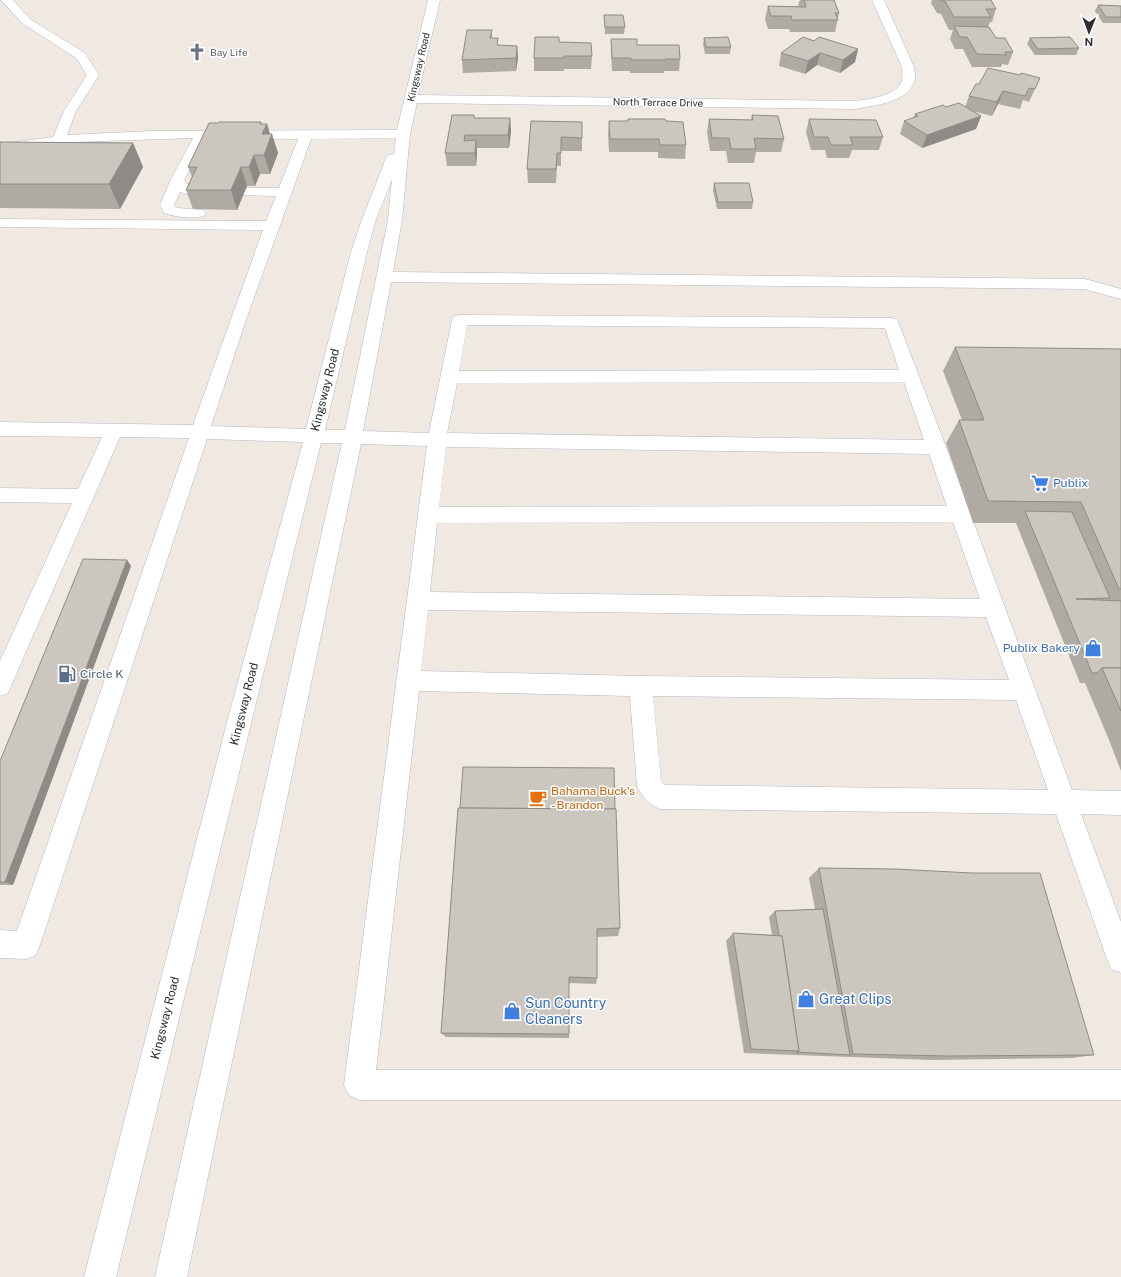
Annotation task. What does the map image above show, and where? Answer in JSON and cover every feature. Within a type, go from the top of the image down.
[{"type":"street","points":[[7,0],[26,21],[81,56],[93,75],[70,111],[59,139]]},
{"type":"street","name":"Kingsway Road","points":[[171,1277],[353,436],[395,220],[403,134],[434,0]]},
{"type":"street","name":"North Terrace Drive","points":[[411,99],[854,105],[883,100],[903,90],[909,79],[908,67],[878,0]]},
{"type":"street","points":[[0,148],[38,140],[142,136],[403,134]]},
{"type":"street","name":"Kingsway Road","points":[[100,1277],[240,718],[314,435],[359,252],[368,222],[403,134]]},
{"type":"street","points":[[201,135],[166,205],[169,210],[176,212],[274,220]]},
{"type":"street","points":[[0,944],[26,945],[200,432],[274,220],[306,135]]},
{"type":"street","points":[[177,181],[185,190],[201,192]]},
{"type":"street","points":[[245,192],[284,192]]},
{"type":"street","points":[[0,224],[274,220]]},
{"type":"street","points":[[385,277],[1085,284],[1121,294]]},
{"type":"street","points":[[1121,959],[1116,928],[1065,802],[891,323],[460,320],[437,440],[359,1085],[1121,1085]]},
{"type":"street","points":[[449,377],[911,376]]},
{"type":"street","points":[[0,429],[200,432],[437,440],[937,448]]},
{"type":"street","points":[[0,686],[114,430]]},
{"type":"street","points":[[0,495],[84,496]]},
{"type":"street","points":[[428,515],[961,514]]},
{"type":"street","points":[[418,601],[995,608]]},
{"type":"street","points":[[409,681],[641,686],[1024,690]]},
{"type":"street","points":[[641,686],[649,786],[660,797],[1121,803]]},
{"type":"building","points":[[804,0],[834,0],[839,13],[835,13],[838,20],[792,20],[791,16],[771,16],[768,6],[806,7]]},
{"type":"building","points":[[940,0],[991,0],[996,9],[986,9],[991,17],[954,17],[945,1]]},
{"type":"building","points":[[1098,5],[1121,6],[1121,17],[1106,17]]},
{"type":"building","points":[[604,15],[623,15],[625,27],[605,27]]},
{"type":"building","points":[[954,26],[989,27],[996,38],[1005,38],[1013,52],[1005,52],[1006,55],[977,54],[967,37],[960,37]]},
{"type":"building","points":[[467,30],[492,30],[490,38],[498,38],[497,45],[517,46],[516,58],[462,60]]},
{"type":"building","points":[[535,37],[559,37],[559,42],[591,43],[592,56],[534,58]]},
{"type":"building","points":[[728,37],[731,47],[706,47],[704,38]]},
{"type":"building","points":[[803,37],[814,41],[819,37],[858,49],[843,60],[820,53],[808,61],[781,53]]},
{"type":"building","points":[[1070,37],[1079,48],[1038,49],[1030,38]]},
{"type":"building","points":[[611,39],[637,39],[637,45],[679,45],[680,59],[631,60],[631,58],[612,58]]},
{"type":"building","points":[[988,68],[1020,75],[1021,73],[1040,78],[1035,89],[1029,88],[1025,96],[1003,91],[997,102],[969,96],[976,84],[979,84]]},
{"type":"building","points":[[959,103],[981,116],[927,135],[904,121],[918,116],[915,114],[943,105],[946,107]]},
{"type":"building","points":[[452,115],[474,115],[474,118],[510,118],[508,135],[465,135],[464,141],[476,140],[475,153],[445,153]]},
{"type":"building","points":[[752,115],[778,116],[784,139],[754,138],[756,149],[731,149],[729,138],[712,138],[709,119],[753,120]]},
{"type":"building","points":[[628,119],[665,119],[666,121],[683,122],[686,145],[660,145],[659,139],[610,139],[609,121],[628,121]]},
{"type":"building","points":[[809,119],[876,120],[883,137],[850,137],[853,145],[831,145],[828,137],[814,137]]},
{"type":"building","points":[[531,121],[582,122],[582,138],[561,137],[561,153],[557,153],[556,169],[527,169]]},
{"type":"building","points":[[261,122],[260,124],[267,124],[262,134],[272,134],[264,155],[254,155],[249,167],[241,167],[231,190],[186,190],[197,167],[188,167],[209,123]]},
{"type":"building","points":[[0,142],[133,143],[109,184],[0,184]]},
{"type":"building","points":[[714,183],[749,183],[753,202],[718,202]]},
{"type":"building","name":"Publix","points":[[955,347],[1121,349],[1121,589],[1119,589],[1081,502],[988,501],[959,420],[984,420]]},
{"type":"building","points":[[1025,511],[1072,512],[1110,598],[1076,599],[1121,601],[1121,668],[1102,668],[1097,673],[1092,673]]},
{"type":"building","name":"Circle K","points":[[83,559],[127,560],[5,882],[0,882],[0,761]]},
{"type":"building","points":[[1102,668],[1121,668],[1121,711]]},
{"type":"building","name":"Bahama Buck's - Brandon","points":[[463,767],[614,768],[615,809],[460,808]]},
{"type":"building","points":[[458,808],[616,809],[620,928],[597,929],[597,978],[569,977],[569,1034],[441,1033]]},
{"type":"building","points":[[819,868],[895,869],[972,873],[1040,873],[1094,1055],[948,1056],[853,1054]]},
{"type":"building","name":"Great Clips","points":[[823,909],[850,1055],[796,1052],[799,1051],[782,936],[779,936],[775,911]]},
{"type":"building","points":[[733,933],[782,936],[799,1051],[751,1049]]},
{"type":"place","name":"Bay Life","points":[[197,52]]},
{"type":"place","name":"Publix","points":[[1040,483]]},
{"type":"place","name":"Publix Bakery","points":[[1093,648]]},
{"type":"place","name":"Circle K","points":[[67,674]]},
{"type":"place","name":"Bahama Buck's - Brandon","points":[[538,798]]},
{"type":"place","name":"Great Clips","points":[[806,999]]},
{"type":"place","name":"Sun Country Cleaners","points":[[512,1011]]}]
